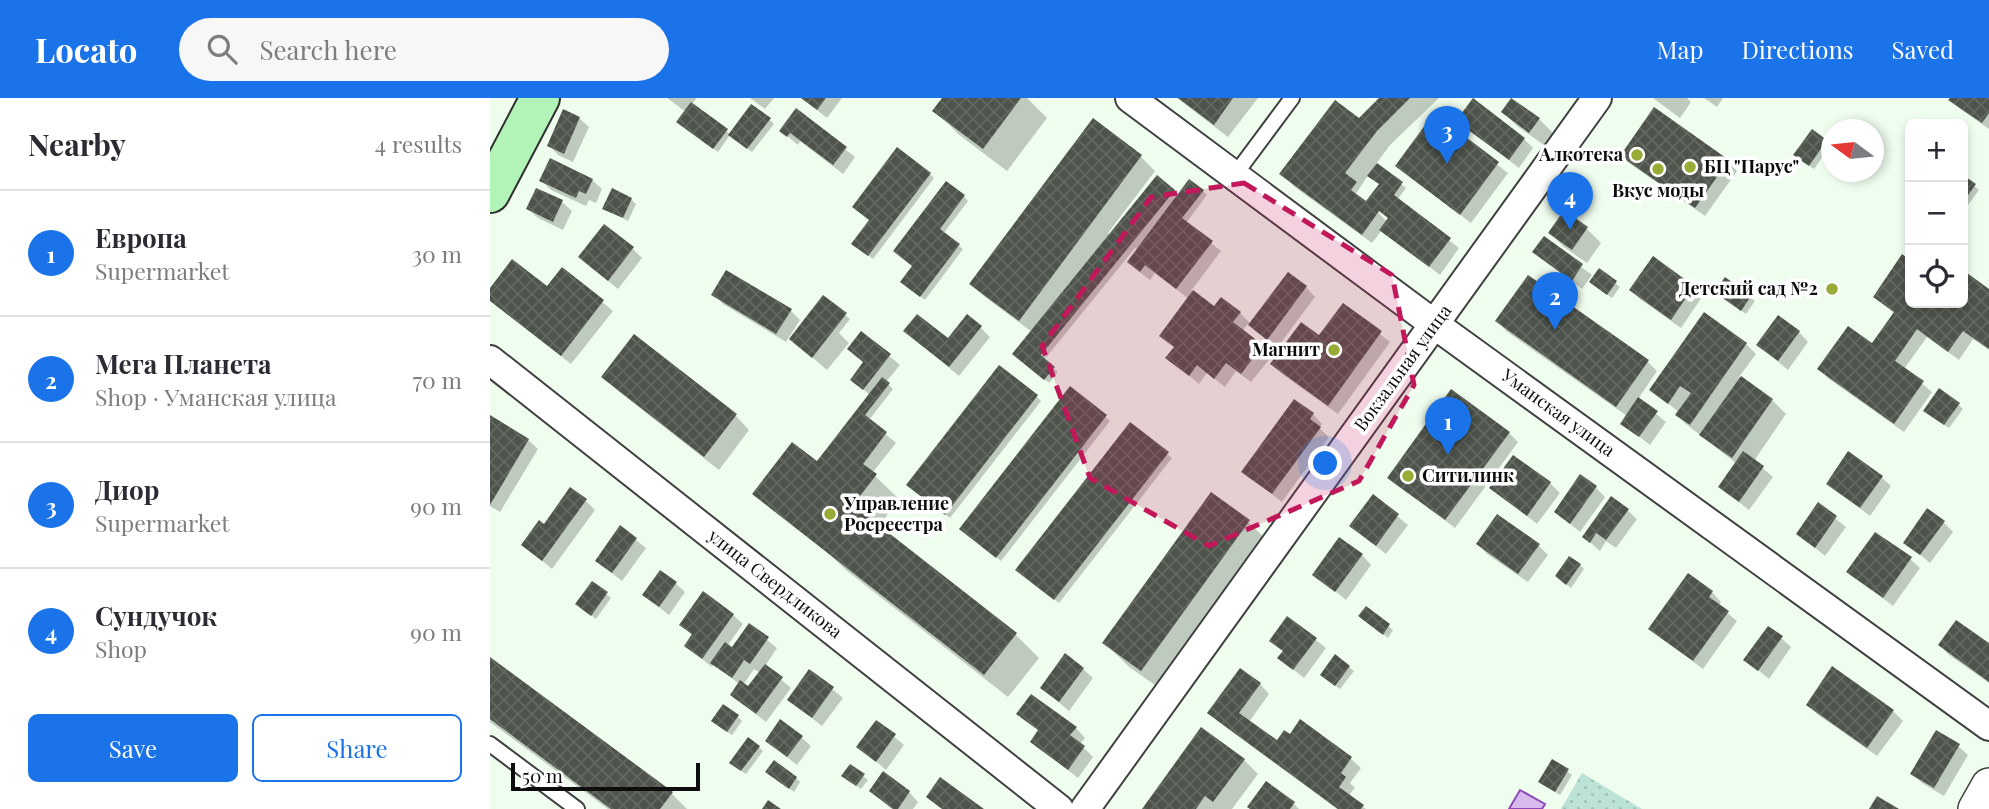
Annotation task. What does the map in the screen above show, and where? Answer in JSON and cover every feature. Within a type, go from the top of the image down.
[{"type":"main road","points":[[490,192],[540,98]]},
{"type":"street","name":"Уманская улица","points":[[1129,98],[1434,324],[1989,726]]},
{"type":"street","name":"Вокзальная улица","points":[[1085,809],[1597,98]]},
{"type":"street","name":"улица Свердликова","points":[[490,360],[1059,809]]},
{"type":"street","points":[[1976,809],[1989,786]]},
{"type":"lane","points":[[1234,176],[1292,98]]},
{"type":"lane","points":[[490,744],[577,809]]},
{"type":"highlighted area","points":[[1244,183],[1392,275],[1414,385],[1359,481],[1209,546],[1090,478],[1042,346],[1151,197]]},
{"type":"shaded area","points":[[1582,773],[1642,809],[1561,809]]},
{"type":"shaded area","points":[[1520,790],[1545,804],[1542,809],[1509,809]]},
{"type":"building","points":[[801,98],[826,98],[817,110]]},
{"type":"building","points":[[942,98],[1021,98],[983,149],[932,111]]},
{"type":"building","points":[[1178,98],[1233,98],[1214,125]]},
{"type":"building","points":[[1379,98],[1410,98],[1377,131],[1345,173],[1357,182],[1351,190],[1366,201],[1379,184],[1367,176],[1377,163],[1403,182],[1394,195],[1451,238],[1429,267],[1379,230],[1388,218],[1379,211],[1362,235],[1279,174],[1335,100],[1359,118]]},
{"type":"building","points":[[1473,98],[1525,138],[1509,160],[1456,121]]},
{"type":"building","points":[[1511,98],[1540,118],[1529,133],[1501,112]]},
{"type":"building","points":[[1989,98],[1989,113],[1982,123],[1948,100]]},
{"type":"building","points":[[691,102],[728,129],[713,149],[676,122]]},
{"type":"building","points":[[751,104],[771,118],[747,149],[728,135]]},
{"type":"building","points":[[1654,107],[1729,160],[1695,208],[1620,156]]},
{"type":"building","points":[[796,108],[847,147],[833,165],[790,133],[787,137],[779,131]]},
{"type":"building","points":[[563,109],[580,117],[564,154],[547,146]]},
{"type":"building","points":[[1434,113],[1499,162],[1460,215],[1395,166]]},
{"type":"building","points":[[1093,118],[1142,155],[1019,321],[969,284]]},
{"type":"building","points":[[1812,129],[1821,136],[1821,149],[1809,166],[1793,155]]},
{"type":"building","points":[[897,147],[931,173],[868,256],[851,244],[869,220],[852,207]]},
{"type":"building","points":[[550,158],[593,179],[586,194],[579,191],[576,198],[539,181]]},
{"type":"building","points":[[1157,175],[1175,190],[1041,355],[1055,367],[1044,380],[1012,354]]},
{"type":"building","points":[[1968,178],[1976,184],[1968,195]]},
{"type":"building","points":[[1189,179],[1204,190],[1182,218],[1213,241],[1176,289],[1145,265],[1140,272],[1127,262]]},
{"type":"building","points":[[946,181],[965,195],[940,229],[960,244],[920,297],[900,282],[912,266],[893,251]]},
{"type":"building","points":[[536,188],[563,200],[553,222],[526,209]]},
{"type":"building","points":[[612,188],[632,198],[623,218],[602,209]]},
{"type":"building","points":[[1564,210],[1588,227],[1572,250],[1548,233]]},
{"type":"building","points":[[604,224],[634,247],[608,281],[578,257]]},
{"type":"building","points":[[1544,236],[1583,264],[1572,281],[1532,252]]},
{"type":"building","points":[[1902,254],[1905,256],[1905,308],[1968,308],[1968,274],[1989,289],[1989,349],[1963,331],[1948,352],[1917,329],[1895,361],[1924,381],[1894,424],[1817,369],[1848,326],[1872,343],[1894,312],[1873,297]]},
{"type":"building","points":[[1653,256],[1694,286],[1671,320],[1629,290]]},
{"type":"building","points":[[512,259],[547,286],[562,267],[604,300],[561,356],[490,301],[490,288]]},
{"type":"building","points":[[1599,268],[1617,281],[1607,295],[1589,282]]},
{"type":"building","points":[[726,270],[792,309],[776,334],[711,295]]},
{"type":"building","points":[[1288,272],[1307,286],[1267,340],[1248,325]]},
{"type":"building","points":[[1528,275],[1649,360],[1616,407],[1495,321]]},
{"type":"building","points":[[1725,277],[1751,296],[1741,311],[1714,292]]},
{"type":"building","points":[[1193,290],[1214,306],[1221,297],[1241,312],[1233,322],[1263,345],[1241,374],[1226,363],[1214,379],[1197,365],[1189,376],[1165,358],[1174,347],[1159,336]]},
{"type":"building","points":[[823,295],[847,313],[812,358],[789,339]]},
{"type":"building","points":[[1343,303],[1382,331],[1328,406],[1270,364],[1301,322],[1319,335]]},
{"type":"building","points":[[1704,312],[1747,343],[1690,425],[1675,415],[1691,393],[1680,386],[1668,404],[1649,390]]},
{"type":"building","points":[[917,314],[948,338],[967,314],[982,326],[949,367],[903,331]]},
{"type":"building","points":[[1778,315],[1800,331],[1778,361],[1756,345]]},
{"type":"building","points":[[861,331],[891,354],[863,390],[850,380],[863,362],[847,349]]},
{"type":"building","points":[[634,334],[737,414],[704,457],[601,377]]},
{"type":"building","points":[[999,365],[1038,395],[945,515],[906,485]]},
{"type":"building","points":[[1741,376],[1773,399],[1732,458],[1699,435]]},
{"type":"building","points":[[882,377],[890,383],[865,415],[887,432],[863,464],[877,474],[853,505],[1017,633],[984,675],[752,494],[792,442],[817,461]]},
{"type":"building","points":[[1070,386],[1107,415],[996,558],[959,529]]},
{"type":"building","points":[[1939,388],[1960,403],[1944,425],[1923,411]]},
{"type":"building","points":[[1451,389],[1510,432],[1445,520],[1387,478]]},
{"type":"building","points":[[1638,397],[1658,411],[1639,437],[1620,424]]},
{"type":"building","points":[[1294,399],[1314,413],[1310,419],[1321,427],[1272,494],[1241,472]]},
{"type":"building","points":[[490,415],[529,439],[490,505]]},
{"type":"building","points":[[1130,422],[1169,452],[1054,600],[1015,570]]},
{"type":"building","points":[[1743,451],[1764,466],[1739,502],[1718,487]]},
{"type":"building","points":[[1848,451],[1883,476],[1860,508],[1826,484]]},
{"type":"building","points":[[1513,455],[1551,482],[1527,516],[1489,488]]},
{"type":"building","points":[[1580,474],[1597,486],[1570,524],[1554,512]]},
{"type":"building","points":[[570,487],[587,499],[542,561],[521,545],[539,520],[544,524]]},
{"type":"building","points":[[1211,492],[1250,520],[1141,671],[1102,643]]},
{"type":"building","points":[[1373,494],[1399,514],[1376,546],[1349,526]]},
{"type":"building","points":[[1611,496],[1629,509],[1606,540],[1596,533],[1590,543],[1582,537]]},
{"type":"building","points":[[1818,502],[1837,516],[1815,548],[1796,534]]},
{"type":"building","points":[[1927,508],[1945,521],[1920,555],[1903,543]]},
{"type":"building","points":[[1497,514],[1540,544],[1518,574],[1476,544]]},
{"type":"building","points":[[620,525],[637,538],[612,573],[595,561]]},
{"type":"building","points":[[1875,532],[1912,557],[1883,598],[1846,572]]},
{"type":"building","points":[[1339,537],[1363,554],[1335,592],[1312,575]]},
{"type":"building","points":[[1569,556],[1581,564],[1566,585],[1555,576]]},
{"type":"building","points":[[660,570],[677,582],[659,607],[642,595]]},
{"type":"building","points":[[1688,573],[1713,591],[1709,597],[1729,611],[1693,661],[1648,629]]},
{"type":"building","points":[[592,581],[608,592],[591,616],[575,604]]},
{"type":"building","points":[[703,591],[734,614],[702,659],[684,646],[692,634],[679,625]]},
{"type":"building","points":[[1366,606],[1390,624],[1383,635],[1358,616]]},
{"type":"building","points":[[1287,616],[1317,638],[1293,670],[1277,658],[1283,651],[1269,641]]},
{"type":"building","points":[[1956,620],[1989,643],[1989,682],[1938,645]]},
{"type":"building","points":[[749,623],[769,637],[750,664],[744,660],[732,678],[710,663],[725,642],[732,647]]},
{"type":"building","points":[[1768,626],[1783,636],[1758,671],[1743,660]]},
{"type":"building","points":[[1065,653],[1084,668],[1059,702],[1040,688]]},
{"type":"building","points":[[1335,654],[1350,666],[1335,686],[1320,675]]},
{"type":"building","points":[[490,657],[673,792],[660,809],[611,809],[490,719]]},
{"type":"building","points":[[765,664],[783,677],[756,714],[730,695],[740,680],[748,686]]},
{"type":"building","points":[[1832,666],[1894,710],[1867,748],[1806,705]]},
{"type":"building","points":[[1240,668],[1261,683],[1239,713],[1277,740],[1284,730],[1290,734],[1300,719],[1352,757],[1341,773],[1346,777],[1339,787],[1364,805],[1361,809],[1338,809],[1207,713]]},
{"type":"building","points":[[809,669],[834,687],[812,718],[787,700]]},
{"type":"building","points":[[1031,694],[1077,727],[1070,735],[1085,746],[1068,770],[1030,742],[1038,730],[1016,714]]},
{"type":"building","points":[[723,704],[739,715],[727,732],[711,721]]},
{"type":"building","points":[[780,719],[803,736],[787,757],[765,741]]},
{"type":"building","points":[[876,720],[896,734],[876,762],[856,747]]},
{"type":"building","points":[[1201,727],[1245,759],[1213,802],[1205,796],[1196,809],[1142,809]]},
{"type":"building","points":[[1936,730],[1960,744],[1934,788],[1910,774]]},
{"type":"building","points":[[748,737],[760,746],[741,771],[729,763]]},
{"type":"building","points":[[1552,759],[1569,769],[1555,792],[1538,782]]},
{"type":"building","points":[[774,760],[797,777],[789,789],[765,772]]},
{"type":"building","points":[[850,764],[865,774],[856,786],[841,776]]},
{"type":"building","points":[[883,771],[910,791],[898,809],[893,809],[869,791]]},
{"type":"building","points":[[940,777],[984,809],[942,809],[926,797]]},
{"type":"building","points":[[1266,781],[1295,802],[1290,809],[1247,807]]},
{"type":"building","points":[[1877,796],[1899,809],[1869,809]]},
{"type":"building","points":[[768,800],[781,809],[762,809]]},
{"type":"place","name":"Алкотека","points":[[1637,155]]},
{"type":"place","name":"Диор","points":[[1447,164]]},
{"type":"place","name":"БЦ \"Парус\"","points":[[1690,167]]},
{"type":"place","name":"Вкус моды","points":[[1658,169]]},
{"type":"place","name":"Сундучок","points":[[1570,230]]},
{"type":"place","name":"Детский сад №2","points":[[1832,289]]},
{"type":"place","name":"Мега Планета","points":[[1555,330]]},
{"type":"place","name":"Магнит","points":[[1334,350]]},
{"type":"place","name":"Европа","points":[[1448,455]]},
{"type":"place","name":"Ситилинк","points":[[1408,476]]},
{"type":"place","name":"Управление Росреестра","points":[[830,514]]}]
